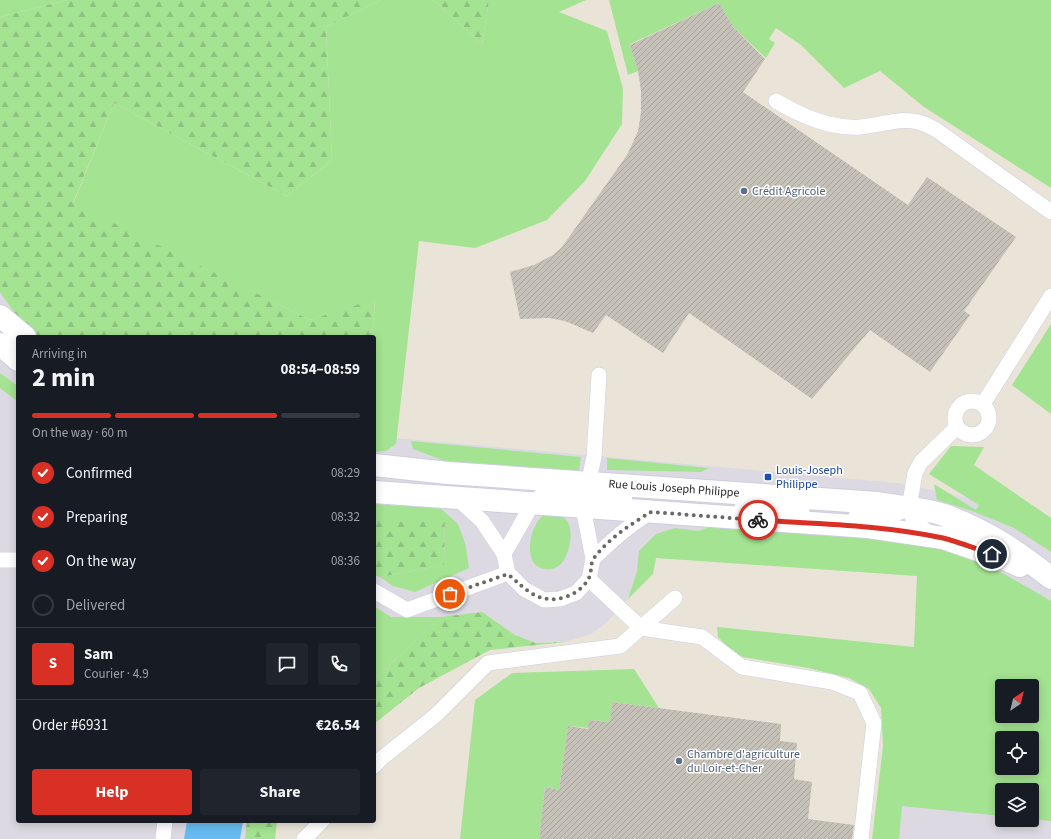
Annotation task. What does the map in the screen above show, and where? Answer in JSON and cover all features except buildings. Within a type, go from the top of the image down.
[{"type":"main road","points":[[0,316],[23,335]]},
{"type":"main road","points":[[0,344],[16,358]]},
{"type":"main road","name":"Rue Louis Joseph Philippe","points":[[376,465],[448,473],[586,495],[651,512],[868,527],[936,537],[1007,560],[1051,580]]},
{"type":"main road","name":"Rue Louis Joseph Philippe","points":[[376,492],[533,503],[657,487],[878,503],[943,515],[986,532],[1021,554],[1051,580]]},
{"type":"lane","points":[[776,101],[800,115],[831,124],[859,127],[904,120],[919,122],[935,129],[1051,212]]},
{"type":"lane","points":[[983,404],[1051,296]]},
{"type":"lane","points":[[0,329],[16,342]]},
{"type":"lane","points":[[457,498],[482,521],[504,554],[508,574],[524,589],[544,600],[560,599],[576,593],[589,579],[593,559],[586,495],[594,457],[600,375]]},
{"type":"lane","points":[[970,401],[983,404],[990,415],[987,428],[981,434],[973,436],[966,434],[957,427],[955,416],[963,404],[970,401]]},
{"type":"lane","points":[[936,537],[913,519],[909,508],[915,472],[921,462],[957,427]]},
{"type":"lane","points":[[504,554],[533,503]]},
{"type":"lane","points":[[722,518],[741,508],[889,517],[909,508]]},
{"type":"lane","points":[[593,559],[620,534],[651,512]]},
{"type":"lane","points":[[0,560],[16,560]]},
{"type":"lane","points":[[376,592],[407,610],[508,574]]},
{"type":"lane","points":[[589,579],[641,628],[702,637],[742,667],[832,682],[860,693],[874,723],[861,839]]},
{"type":"lane","points":[[376,764],[436,715],[488,663],[620,646],[675,598]]},
{"type":"lane","points":[[163,839],[166,823]]},
{"type":"lane","points":[[304,839],[320,823]]},
{"type":"shaded area","points":[[0,280],[59,335],[16,335],[16,823],[269,823],[266,839],[0,839]]},
{"type":"shaded area","points":[[376,436],[897,483],[970,498],[1051,540],[1051,839],[894,839],[914,647],[917,576],[655,554],[637,571],[628,599],[605,624],[591,634],[566,642],[536,643],[515,635],[482,613],[376,714]]},
{"type":"green space","points":[[0,0],[67,0],[0,17]]},
{"type":"green space","points":[[67,0],[381,0],[326,27],[332,160],[287,196],[114,103],[73,203],[310,320],[375,299],[372,335],[36,335],[25,328],[0,292],[0,17]]},
{"type":"green space","points":[[381,0],[433,0],[482,44],[489,0],[586,0],[559,12],[607,31],[623,89],[622,124],[585,181],[547,220],[475,248],[419,241],[396,444],[386,451],[376,452],[376,335],[372,335],[375,300],[310,320],[73,204],[114,103],[287,196],[332,160],[326,27]]},
{"type":"green space","points":[[433,0],[489,0],[482,44]]},
{"type":"green space","points":[[609,0],[1051,0],[1051,188],[924,107],[880,71],[844,88],[801,45],[776,28],[769,39],[775,43],[766,58],[734,28],[719,3],[630,44],[638,71],[628,75]]},
{"type":"green space","points":[[1051,324],[1051,414],[1012,385]]},
{"type":"green space","points":[[0,373],[16,385],[16,400],[0,388]]},
{"type":"green space","points":[[411,441],[581,457],[579,471],[445,461],[413,449]]},
{"type":"green space","points":[[951,446],[984,447],[974,465],[1051,518],[1051,552],[1014,528],[972,511],[937,500],[934,484],[976,510],[979,505],[929,474]]},
{"type":"green space","points":[[607,458],[709,468],[701,472],[607,470]]},
{"type":"green space","points":[[376,503],[396,506],[438,506],[458,524],[465,543],[469,568],[415,592],[393,586],[380,577],[444,565],[445,517],[376,517]]},
{"type":"green space","points":[[557,512],[568,523],[571,533],[567,553],[561,564],[556,567],[551,569],[541,568],[535,564],[531,557],[531,538],[534,528],[546,513]]},
{"type":"green space","points":[[376,517],[445,517],[444,565],[380,577],[376,576]]},
{"type":"green space","points":[[715,525],[863,538],[948,548],[1006,575],[1051,601],[1051,821],[1039,820],[1039,783],[995,783],[995,815],[902,806],[899,839],[872,839],[883,746],[881,708],[869,689],[849,678],[808,668],[737,656],[718,637],[717,627],[914,647],[917,576],[656,558],[653,574],[628,599],[637,571],[639,551],[656,534],[675,528],[698,531]]},
{"type":"green space","points":[[376,607],[391,617],[441,617],[376,678]]},
{"type":"green space","points":[[482,612],[515,635],[536,643],[566,642],[490,650],[419,688],[376,722],[376,678],[441,617]]},
{"type":"green space","points":[[634,669],[659,708],[612,702],[610,722],[590,720],[588,728],[568,726],[559,790],[545,787],[539,839],[460,839],[475,700],[512,673]]},
{"type":"green space","points":[[247,823],[277,823],[275,839],[245,839]]},
{"type":"water","points":[[187,823],[243,823],[240,839],[184,839]]},
{"type":"way so far","points":[[450,594],[508,574],[524,589],[544,600],[560,599],[576,593],[589,579],[593,559],[610,542],[636,521],[651,512],[758,520]]},
{"type":"place","name":"Crédit Agricole","points":[[744,191]]},
{"type":"place","name":"Louis-Joseph Philippe","points":[[768,477]]},
{"type":"place","name":"Chambre d'agriculture du Loir-et-Cher","points":[[679,761]]},
{"type":"route","points":[[758,520],[868,527],[944,538],[992,554]]}]
